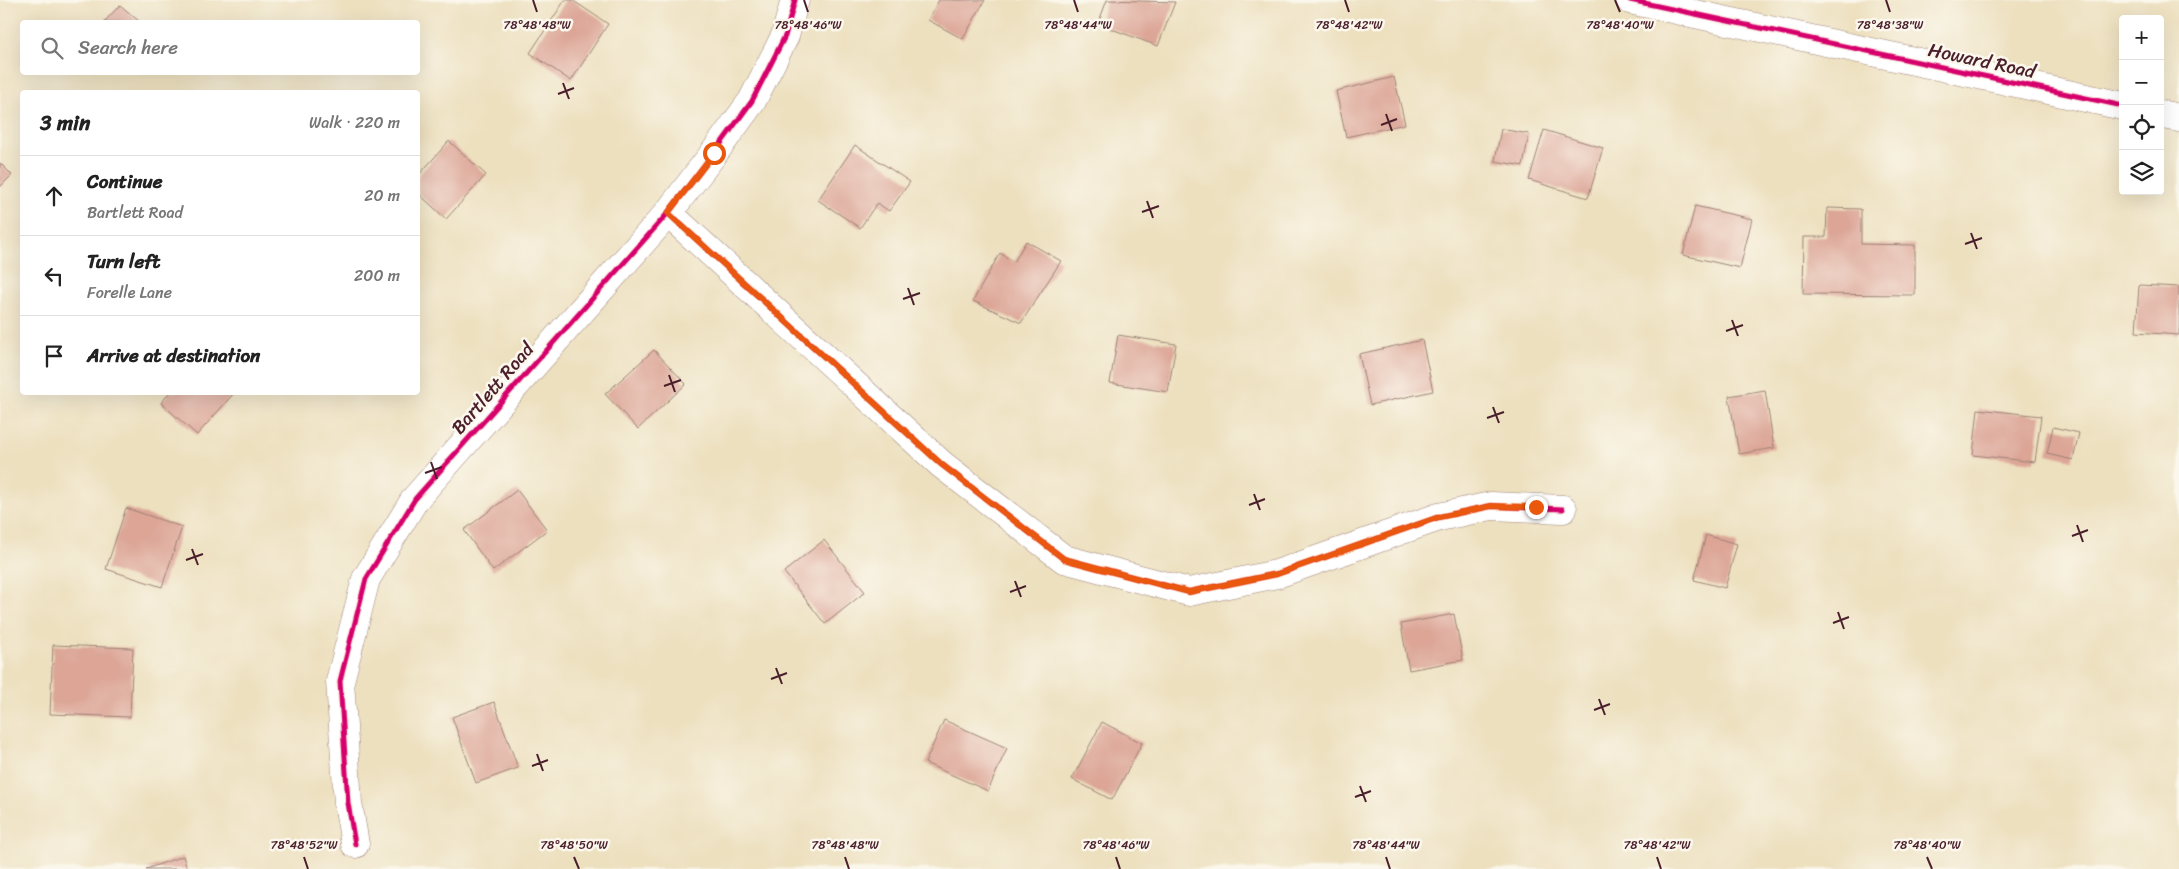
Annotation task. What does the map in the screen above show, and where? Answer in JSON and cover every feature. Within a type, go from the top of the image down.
[{"type":"street","name":"Bartlett Road","points":[[355,844],[348,803],[340,681],[366,578],[415,499],[668,213],[752,101],[785,36],[795,0]]},
{"type":"street","name":"Howard Road","points":[[1630,0],[2119,105]]},
{"type":"street","points":[[2164,115],[2179,118]]},
{"type":"street","points":[[668,213],[941,464],[1064,559],[1189,592],[1277,574],[1439,517],[1491,506],[1563,509]]},
{"type":"building","points":[[565,0],[572,0],[608,24],[571,81],[530,53]]},
{"type":"building","points":[[939,0],[985,0],[963,39],[928,20]]},
{"type":"building","points":[[1107,0],[1175,2],[1158,46],[1098,24]]},
{"type":"building","points":[[120,5],[138,20],[106,20]]},
{"type":"building","points":[[1394,77],[1405,124],[1346,137],[1336,91]]},
{"type":"building","points":[[1501,129],[1529,134],[1523,166],[1495,161]]},
{"type":"building","points":[[1544,130],[1603,148],[1588,198],[1529,180]]},
{"type":"building","points":[[449,141],[486,175],[446,219],[420,195],[420,174]]},
{"type":"building","points":[[855,145],[910,182],[889,211],[877,203],[860,228],[818,200]]},
{"type":"building","points":[[0,163],[12,175],[0,187]]},
{"type":"building","points":[[1695,206],[1752,219],[1740,268],[1683,255]]},
{"type":"building","points":[[1827,208],[1861,209],[1861,244],[1915,245],[1915,295],[1803,294],[1804,237],[1826,237]]},
{"type":"building","points":[[1026,241],[1061,261],[1021,323],[973,301],[1000,253],[1014,262]]},
{"type":"building","points":[[2139,285],[2179,287],[2179,335],[2136,332]]},
{"type":"building","points":[[1118,335],[1176,344],[1168,392],[1110,383]]},
{"type":"building","points":[[1422,340],[1433,391],[1370,405],[1359,354]]},
{"type":"building","points":[[654,350],[686,384],[638,429],[605,394]]},
{"type":"building","points":[[1765,390],[1774,448],[1739,454],[1729,396]]},
{"type":"building","points":[[168,395],[232,395],[197,435],[161,403]]},
{"type":"building","points":[[1978,409],[2041,416],[2035,462],[1973,455]]},
{"type":"building","points":[[2053,427],[2079,433],[2073,460],[2047,454]]},
{"type":"building","points":[[517,490],[547,530],[493,571],[464,530]]},
{"type":"building","points":[[126,508],[182,527],[162,587],[106,569]]},
{"type":"building","points":[[1706,535],[1737,544],[1725,588],[1694,580]]},
{"type":"building","points":[[824,540],[865,592],[825,624],[784,572]]},
{"type":"building","points":[[1454,614],[1463,660],[1409,670],[1401,624]]},
{"type":"building","points":[[53,645],[133,648],[130,717],[50,714]]},
{"type":"building","points":[[494,702],[518,768],[476,783],[452,717]]},
{"type":"building","points":[[944,720],[1007,748],[988,791],[925,763]]},
{"type":"building","points":[[1102,722],[1142,743],[1112,800],[1072,779]]},
{"type":"building","points":[[183,856],[187,869],[146,869]]},
{"type":"cycle path","points":[[355,844],[348,803],[340,681],[366,579],[415,499],[668,213],[714,153],[752,101],[785,36],[795,0]]},
{"type":"cycle path","points":[[1630,0],[2119,105]]},
{"type":"cycle path","points":[[668,213],[941,464],[1064,559],[1189,592],[1277,574],[1439,517],[1491,506],[1563,509]]},
{"type":"route","points":[[714,153],[668,213],[941,464],[1064,559],[1189,592],[1277,574],[1439,517],[1491,506],[1536,507]]}]
